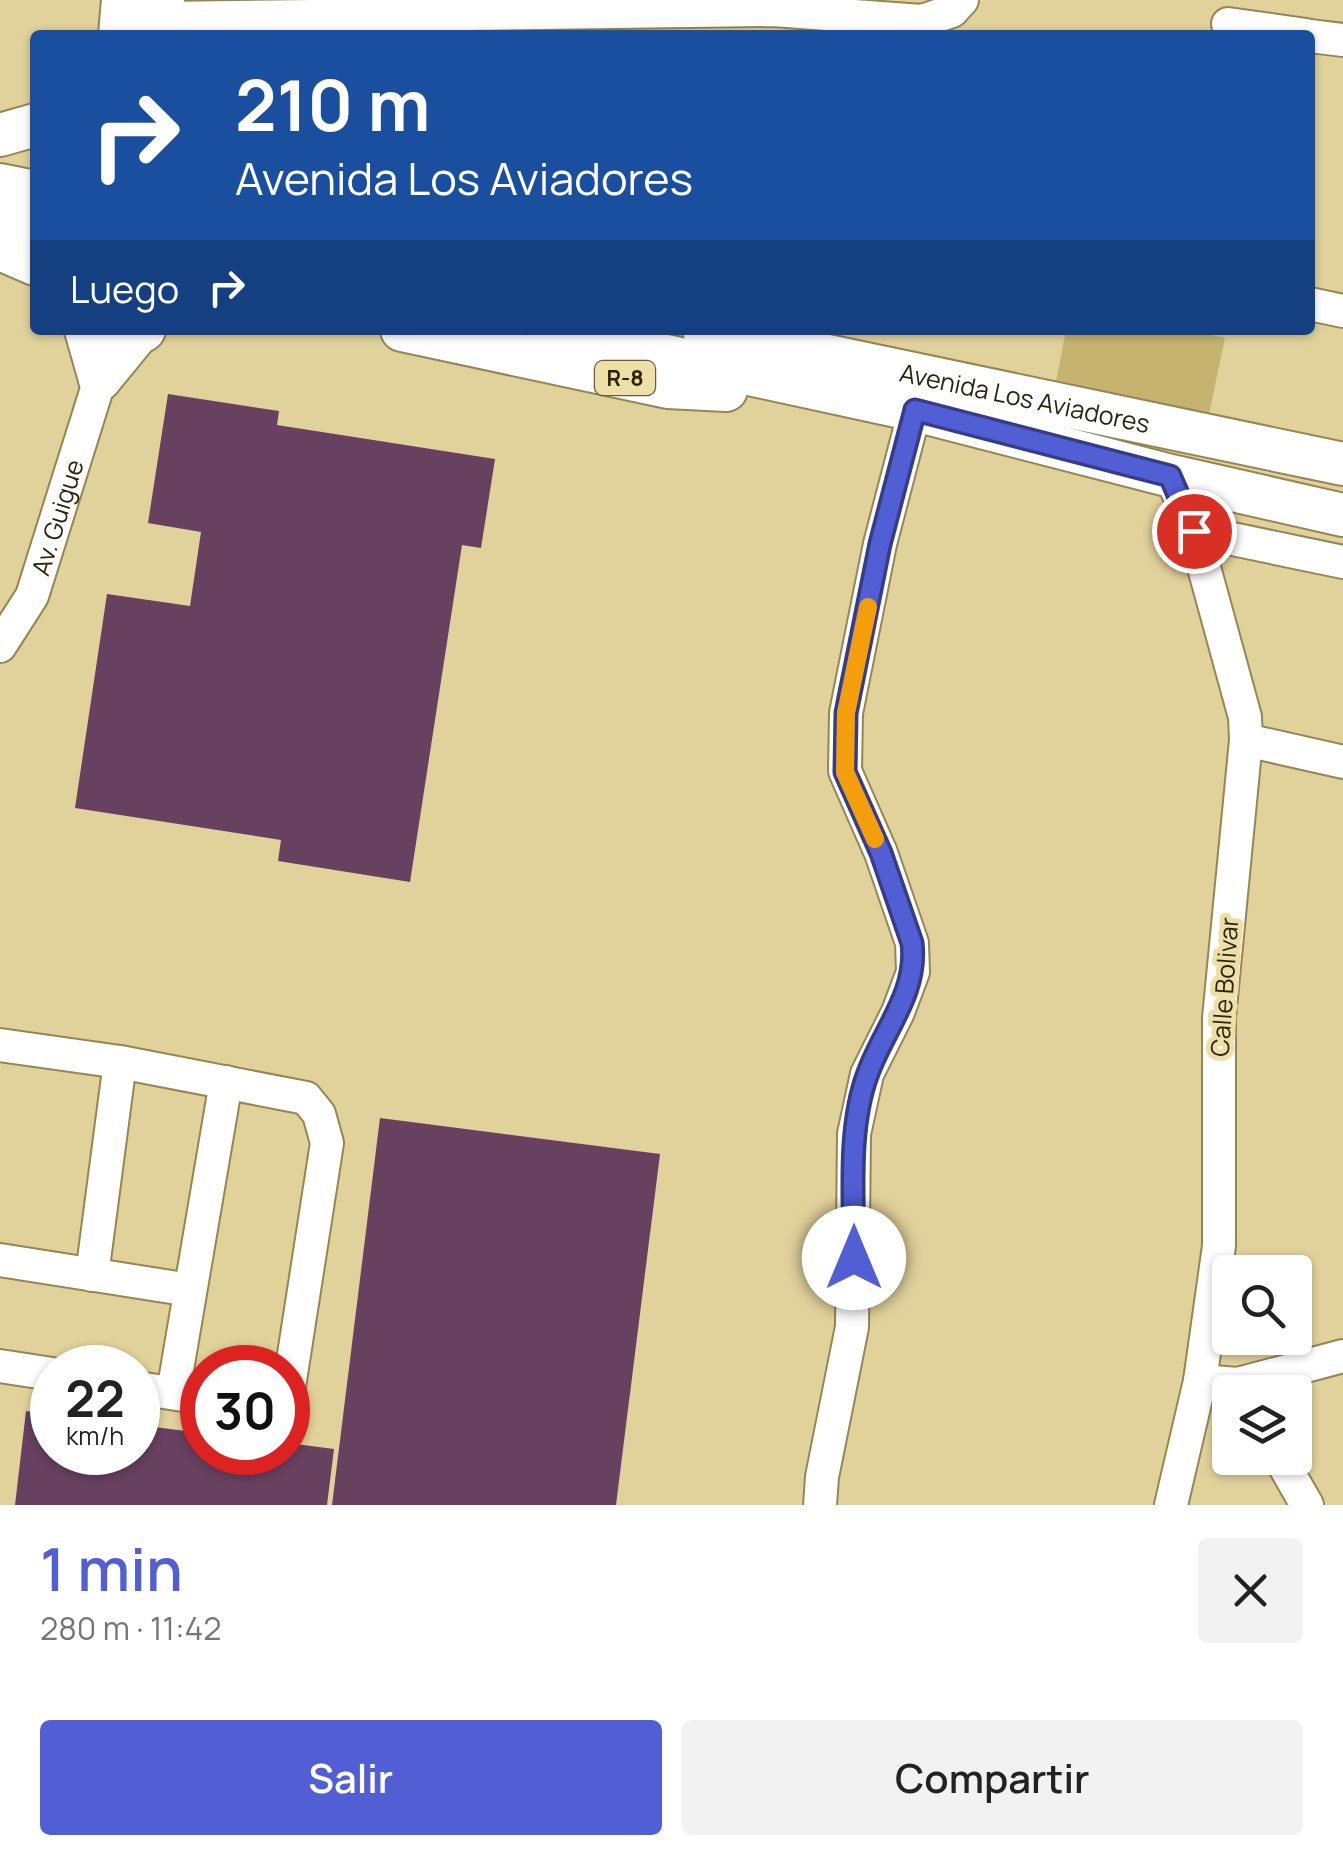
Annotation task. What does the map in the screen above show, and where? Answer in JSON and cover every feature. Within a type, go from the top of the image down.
[{"type":"main road","points":[[120,30],[123,0]]},
{"type":"main road","points":[[0,136],[30,127]]},
{"type":"main road","points":[[0,136],[30,145]]},
{"type":"main road","points":[[0,185],[30,191]]},
{"type":"main road","points":[[0,215],[30,221]]},
{"type":"main road","points":[[0,248],[30,252]]},
{"type":"main road","points":[[0,248],[30,262]]},
{"type":"main road","points":[[87,335],[100,378]]},
{"type":"main road","points":[[100,378],[135,335]]},
{"type":"main road","name":"R-8","points":[[425,335],[668,388],[851,396]]},
{"type":"main road","name":"Avenida Los Aviadores","points":[[569,335],[851,396],[918,392],[1343,464]]},
{"type":"main road","name":"Avenida Los Aviadores","points":[[738,335],[1170,476],[1343,515]]},
{"type":"main road","points":[[822,335],[918,392]]},
{"type":"street","points":[[162,18],[670,23],[773,10],[922,21],[952,11],[962,0]]},
{"type":"street","points":[[1229,20],[1282,30]]},
{"type":"street","points":[[1315,36],[1343,40]]},
{"type":"street","points":[[1315,305],[1343,311]]},
{"type":"street","points":[[100,335],[100,378]]},
{"type":"street","points":[[100,378],[111,335]]},
{"type":"street","name":"Av. Guigue","points":[[0,646],[32,596],[100,378]]},
{"type":"street","points":[[820,1505],[852,1327],[854,1134],[867,1074],[913,972],[912,943],[881,853],[845,772],[846,713],[880,544],[918,392]]},
{"type":"street","name":"Calle Bolivar","points":[[1170,476],[1194,531],[1245,717],[1246,740],[1219,1018],[1219,1246],[1200,1381],[1171,1505]]},
{"type":"street","points":[[1194,531],[1343,562]]},
{"type":"street","points":[[1246,740],[1343,762]]},
{"type":"street","points":[[0,1044],[120,1062],[306,1098],[318,1114],[327,1143],[295,1345]]},
{"type":"street","points":[[92,1275],[120,1062]]},
{"type":"street","points":[[189,1345],[190,1290],[226,1082]]},
{"type":"street","points":[[0,1260],[190,1290]]},
{"type":"street","points":[[1282,1375],[1343,1356]]},
{"type":"street","points":[[0,1366],[30,1371]]},
{"type":"street","points":[[1200,1381],[1212,1383]]},
{"type":"street","points":[[1290,1475],[1307,1505]]},
{"type":"shaded area","points":[[1065,335],[1225,338],[1209,414],[1056,382]]},
{"type":"building","points":[[168,394],[279,411],[277,425],[495,459],[481,548],[462,545],[410,882],[278,861],[281,840],[75,808],[107,594],[190,606],[201,532],[148,523]]},
{"type":"building","points":[[380,1118],[660,1154],[616,1505],[332,1505]]},
{"type":"building","points":[[26,1411],[30,1412],[30,1475],[160,1475],[160,1428],[180,1430],[180,1475],[310,1475],[310,1446],[334,1449],[327,1505],[15,1505]]},
{"type":"slow traffic","points":[[868,607],[846,713],[845,772],[875,839]]},
{"type":"route","points":[[854,1258],[854,1134],[867,1074],[898,1012],[913,972],[914,958],[881,853],[845,772],[846,713],[880,544],[915,410],[1170,476],[1194,531]]}]
